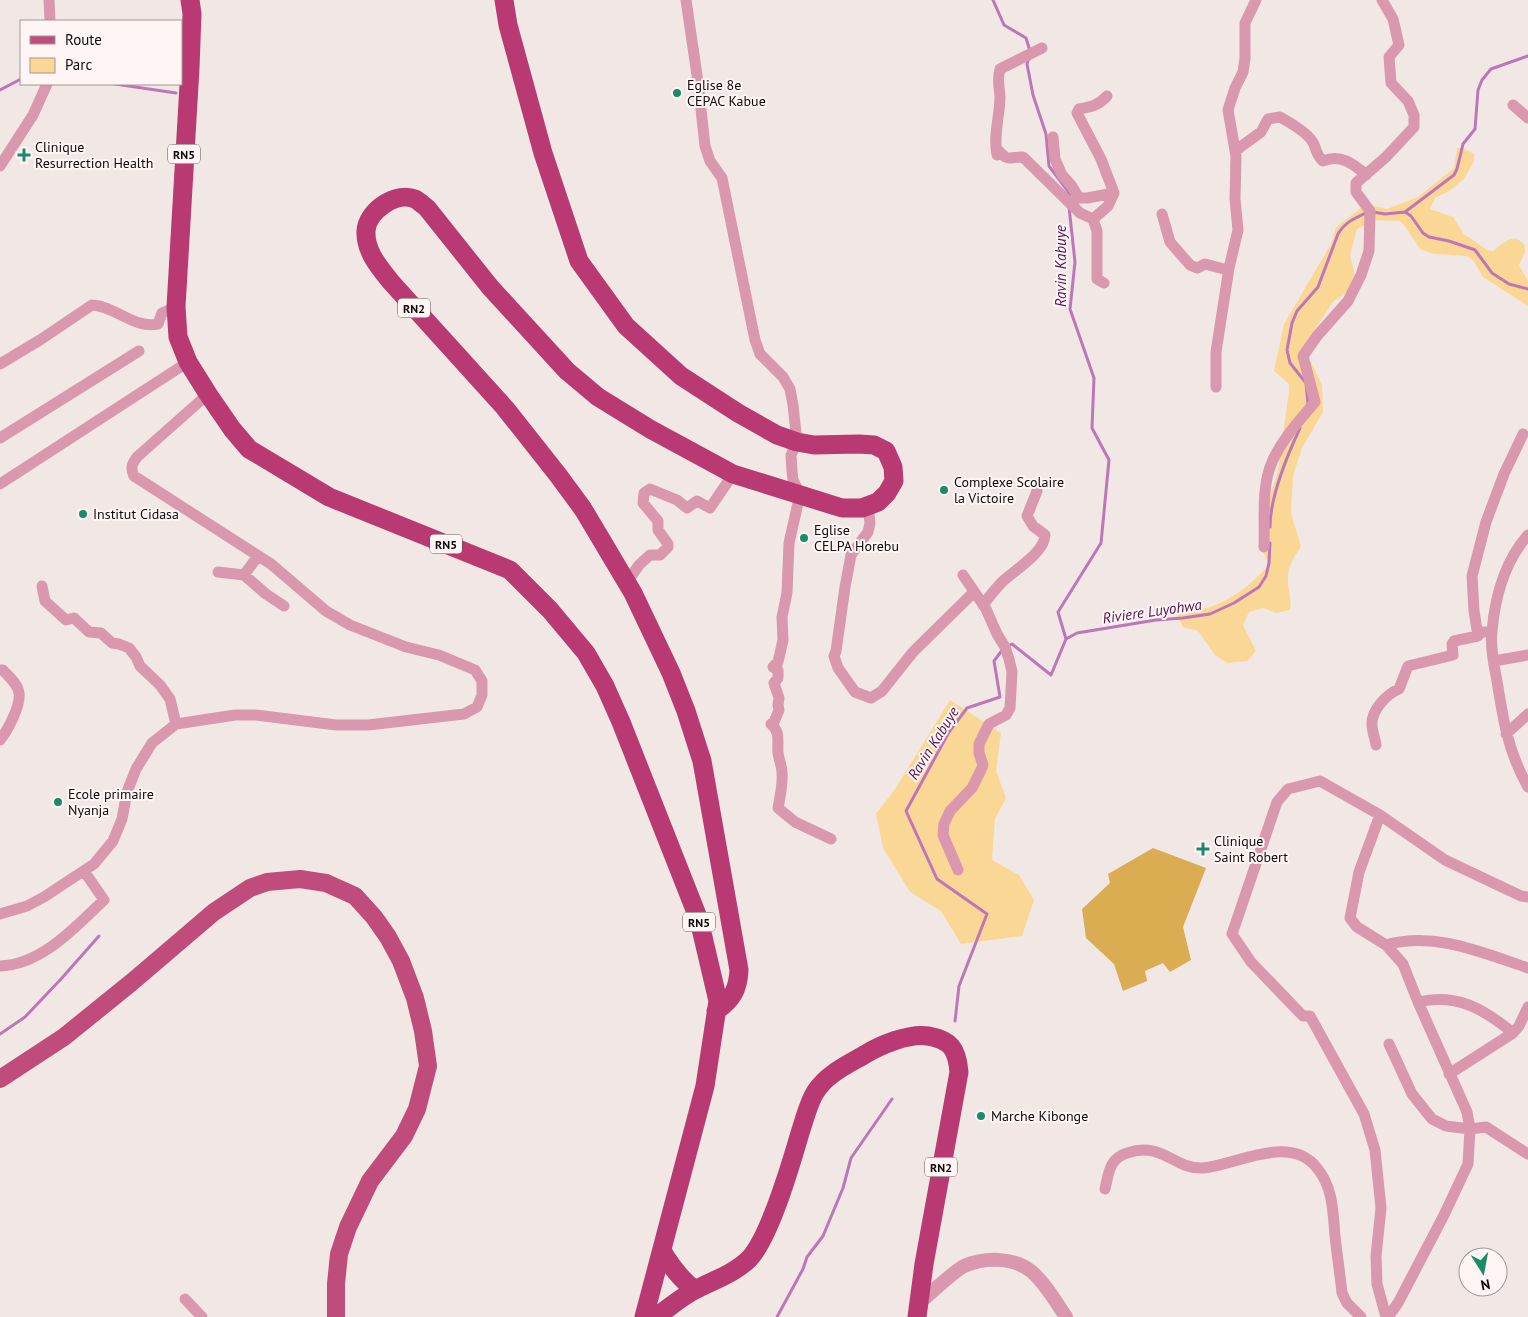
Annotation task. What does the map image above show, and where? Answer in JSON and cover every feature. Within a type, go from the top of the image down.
[{"type":"highway","name":"RN5","points":[[190,0],[192,14],[190,68],[176,307],[178,338],[188,362],[232,429],[250,449],[329,497],[510,570],[550,610],[586,653],[605,686],[621,722],[699,920],[718,1001],[716,1011]]},
{"type":"highway","points":[[504,0],[508,25],[543,153],[579,261],[626,326],[681,376],[738,413],[777,435],[797,442],[814,445],[874,445],[886,451],[893,466],[894,481],[887,493],[878,502],[868,506]]},
{"type":"highway","name":"RN2","points":[[716,1011],[734,995],[738,983],[739,970],[707,780],[686,711],[671,673],[633,593],[583,510],[558,475],[505,408],[390,282],[374,261],[368,244],[366,230],[372,214],[399,197],[414,198],[427,208],[490,287],[567,372],[598,397],[650,429],[734,474],[842,508],[862,508],[868,506]]},
{"type":"highway","points":[[644,1317],[705,1086],[716,1011]]},
{"type":"highway","name":"RN2","points":[[656,1317],[695,1290],[730,1273],[749,1259],[759,1245],[770,1222],[789,1171],[805,1118],[816,1091],[836,1071],[875,1048],[914,1036],[927,1036],[945,1041],[950,1046],[958,1058],[959,1072],[924,1264],[918,1310]]},
{"type":"highway","points":[[662,1251],[684,1281],[695,1290]]},
{"type":"main road","points":[[0,1079],[64,1037],[214,912],[250,888],[267,882],[300,879],[326,882],[355,896],[374,916],[401,961],[415,998],[423,1031],[428,1066],[417,1109],[404,1136],[370,1182],[348,1227],[339,1254],[336,1284],[336,1317]]},
{"type":"street","points":[[49,0],[50,20]]},
{"type":"street","points":[[686,0],[705,146],[710,161],[722,178],[755,340],[760,354],[783,377],[790,389],[793,405],[797,442],[791,455],[792,472],[793,480],[800,494],[789,543],[788,586],[782,617],[783,640],[778,662],[773,667],[778,670],[778,678],[774,683],[779,698],[779,710],[774,722],[771,724],[776,728],[779,740],[778,753],[782,773],[782,788],[778,808],[795,822],[831,839]]},
{"type":"street","points":[[1216,387],[1216,352],[1229,268],[1238,230],[1235,199],[1235,151],[1228,110],[1235,88],[1243,72],[1245,23],[1256,0]]},
{"type":"street","points":[[1264,547],[1266,486],[1272,463],[1290,431],[1315,402],[1302,356],[1348,301],[1361,275],[1369,251],[1370,211],[1356,192],[1356,183],[1386,158],[1414,127],[1414,115],[1408,101],[1391,83],[1389,57],[1399,45],[1393,19],[1382,0]]},
{"type":"street","points":[[999,161],[996,148],[1000,97],[997,77],[1000,69],[1042,48]]},
{"type":"street","points":[[0,166],[33,114],[47,85]]},
{"type":"street","points":[[1093,219],[1108,206],[1114,193],[1101,159],[1077,113],[1079,109],[1092,107],[1102,102],[1107,96]]},
{"type":"street","points":[[1513,105],[1528,118]]},
{"type":"street","points":[[1235,151],[1261,132],[1268,119],[1280,117],[1310,137],[1314,143],[1317,156],[1323,162],[1331,158],[1339,158],[1355,166],[1366,175]]},
{"type":"street","points":[[1053,137],[1055,159],[1062,175],[1079,198],[1114,193]]},
{"type":"street","points":[[996,148],[1006,158],[1024,157],[1080,213],[1093,219],[1097,231],[1096,279],[1104,284]]},
{"type":"street","points":[[1162,214],[1170,242],[1190,265],[1197,268],[1205,264],[1224,269],[1229,268]]},
{"type":"street","points":[[0,364],[92,305],[122,315],[140,324],[150,325],[158,324],[162,313],[176,307]]},
{"type":"street","points":[[0,438],[139,351]]},
{"type":"street","points":[[0,484],[188,362]]},
{"type":"street","points":[[0,914],[27,906],[44,898],[94,864],[113,841],[122,819],[127,792],[136,769],[152,743],[176,724],[235,715],[256,715],[336,725],[368,726],[464,714],[477,707],[482,695],[482,681],[476,670],[439,655],[424,653],[406,647],[350,625],[326,611],[271,564],[134,476],[131,471],[132,464],[137,457],[208,394]]},
{"type":"street","points":[[1486,632],[1477,630],[1472,576],[1486,522],[1504,474],[1523,434]]},
{"type":"street","points":[[624,579],[632,575],[650,555],[660,555],[668,548],[668,544],[658,530],[658,521],[643,503],[644,494],[650,490],[677,500],[687,508],[698,501],[710,508],[734,474]]},
{"type":"street","points":[[983,605],[1003,581],[1032,556],[1045,539],[1045,535],[1034,526],[1027,516],[1037,491]]},
{"type":"street","points":[[868,506],[870,523],[868,532],[851,555],[834,656],[838,668],[855,692],[871,698],[882,691],[913,652],[974,592]]},
{"type":"street","points":[[1528,535],[1516,548],[1500,586],[1486,632],[1494,661],[1506,734],[1519,772],[1528,787]]},
{"type":"street","points":[[244,575],[258,556]]},
{"type":"street","points":[[218,572],[244,575],[266,594],[284,606]]},
{"type":"street","points":[[958,870],[943,835],[944,824],[950,811],[972,788],[981,770],[983,764],[979,754],[979,744],[989,724],[1006,715],[1010,708],[1012,672],[1005,647],[983,605],[963,575]]},
{"type":"street","points":[[42,586],[45,601],[66,620],[74,618],[89,632],[101,633],[112,643],[128,648],[136,657],[140,666],[160,685],[170,699],[176,724]]},
{"type":"street","points":[[1376,744],[1372,725],[1374,714],[1390,693],[1399,689],[1408,666],[1453,655],[1452,644],[1454,641],[1478,636],[1486,632]]},
{"type":"street","points":[[1494,661],[1528,655]]},
{"type":"street","points":[[0,670],[3,670],[15,684],[20,694],[17,710],[0,740]]},
{"type":"street","points":[[1506,734],[1528,714]]},
{"type":"street","points":[[1387,1317],[1377,1284],[1376,1256],[1381,1208],[1378,1172],[1364,1114],[1310,1016],[1303,1016],[1251,962],[1232,934],[1278,802],[1288,789],[1320,781],[1380,815],[1445,860],[1521,896],[1528,897]]},
{"type":"street","points":[[1380,815],[1359,872],[1350,918],[1357,927],[1386,945],[1403,964],[1467,1112],[1470,1129],[1468,1164],[1408,1286],[1387,1317]]},
{"type":"street","points":[[0,966],[12,965],[48,949],[70,933],[104,900],[84,870]]},
{"type":"street","points":[[1386,945],[1400,941],[1453,943],[1528,968]]},
{"type":"street","points":[[1418,1002],[1433,999],[1458,1000],[1494,1018],[1513,1033]]},
{"type":"street","points":[[1449,1074],[1513,1033],[1519,1026],[1528,1007]]},
{"type":"street","points":[[1389,1044],[1412,1094],[1432,1119],[1446,1126],[1470,1129],[1486,1128],[1528,1154]]},
{"type":"street","points":[[1105,1189],[1114,1160],[1140,1149],[1153,1150],[1195,1169],[1216,1167],[1260,1154],[1281,1152],[1302,1155],[1317,1167],[1327,1182],[1334,1210],[1342,1293],[1347,1303],[1361,1317]]},
{"type":"street","points":[[918,1310],[963,1266],[988,1260],[1009,1260],[1031,1271],[1066,1317]]},
{"type":"street","points":[[185,1299],[202,1317]]},
{"type":"green space","points":[[1457,148],[1463,148],[1474,154],[1474,161],[1464,179],[1449,191],[1435,198],[1430,209],[1453,217],[1464,234],[1487,250],[1493,251],[1505,242],[1513,239],[1521,242],[1525,246],[1525,252],[1519,265],[1528,281],[1528,306],[1483,277],[1473,260],[1467,256],[1433,254],[1420,249],[1400,221],[1373,220],[1357,229],[1350,255],[1355,276],[1352,290],[1334,301],[1306,342],[1310,360],[1322,385],[1323,412],[1302,448],[1293,476],[1291,513],[1301,546],[1292,561],[1288,573],[1290,610],[1276,613],[1263,608],[1249,612],[1243,625],[1256,651],[1247,661],[1227,663],[1215,655],[1198,631],[1183,627],[1176,614],[1203,609],[1226,600],[1247,586],[1267,567],[1267,561],[1259,543],[1259,529],[1278,471],[1289,391],[1289,384],[1274,371],[1284,324],[1331,244],[1336,227],[1361,208],[1375,206],[1387,209],[1418,197],[1454,168]]},
{"type":"green space","points":[[950,700],[1001,733],[996,771],[1006,798],[995,819],[992,860],[1019,875],[1034,900],[1022,936],[961,944],[941,911],[910,892],[883,848],[876,814],[895,789]]},
{"type":"shaded area","points":[[1153,848],[1206,868],[1183,927],[1191,960],[1170,972],[1163,963],[1145,971],[1147,981],[1123,991],[1114,964],[1086,938],[1082,909],[1110,883],[1108,874]]},
{"type":"waterway","name":"Ravin Kabuye","points":[[993,0],[1004,25],[1026,38],[1030,51]]},
{"type":"waterway","points":[[1405,212],[1454,175],[1463,144],[1475,129],[1478,90],[1482,80],[1491,69],[1528,56]]},
{"type":"waterway","name":"Ravin Kabuye","points":[[1029,57],[1027,64],[1033,95],[1046,134],[1049,166],[1070,194],[1069,199]]},
{"type":"waterway","points":[[0,90],[20,80]]},
{"type":"waterway","points":[[122,85],[176,93]]},
{"type":"waterway","name":"Ravin Kabuye","points":[[1008,646],[1012,644],[1051,675],[1066,639],[1058,612],[1101,543],[1109,460],[1092,428],[1094,378],[1070,309],[1075,262],[1069,207]]},
{"type":"waterway","name":"Riviere Luyohwa","points":[[1308,404],[1306,383],[1290,363],[1287,350],[1292,323],[1297,311],[1318,287],[1338,234],[1344,226],[1368,212]]},
{"type":"waterway","name":"Riviere Luyohwa","points":[[1373,212],[1385,214],[1405,212],[1411,216],[1423,233],[1429,237],[1449,241],[1475,250],[1492,273],[1509,284],[1528,289]]},
{"type":"waterway","name":"Riviere Luyohwa","points":[[1270,527],[1276,489],[1300,428]]},
{"type":"waterway","name":"Riviere Luyohwa","points":[[1066,639],[1077,633],[1156,620],[1210,614],[1234,603],[1259,587],[1266,576],[1270,543]]},
{"type":"waterway","name":"Ravin Kabuye","points":[[955,1021],[959,986],[987,914],[937,879],[906,811],[949,732],[967,708],[1000,697],[994,661],[1003,649]]},
{"type":"waterway","points":[[0,1034],[25,1017],[99,936]]},
{"type":"waterway","points":[[777,1317],[803,1269],[807,1257],[823,1236],[843,1188],[851,1158],[892,1099]]},
{"type":"place","name":"Eglise 8e CEPAC Kabue","points":[[677,93]]},
{"type":"place","name":"Clinique Resurrection Health","points":[[24,155]]},
{"type":"place","name":"Complexe Scolaire la Victoire","points":[[944,490]]},
{"type":"place","name":"Institut Cidasa","points":[[83,514]]},
{"type":"place","name":"Eglise CELPA Horebu","points":[[804,538]]},
{"type":"place","name":"Ecole primaire Nyanja","points":[[58,802]]},
{"type":"place","name":"Clinique Saint Robert","points":[[1203,849]]},
{"type":"place","name":"Marche Kibonge","points":[[981,1116]]}]
